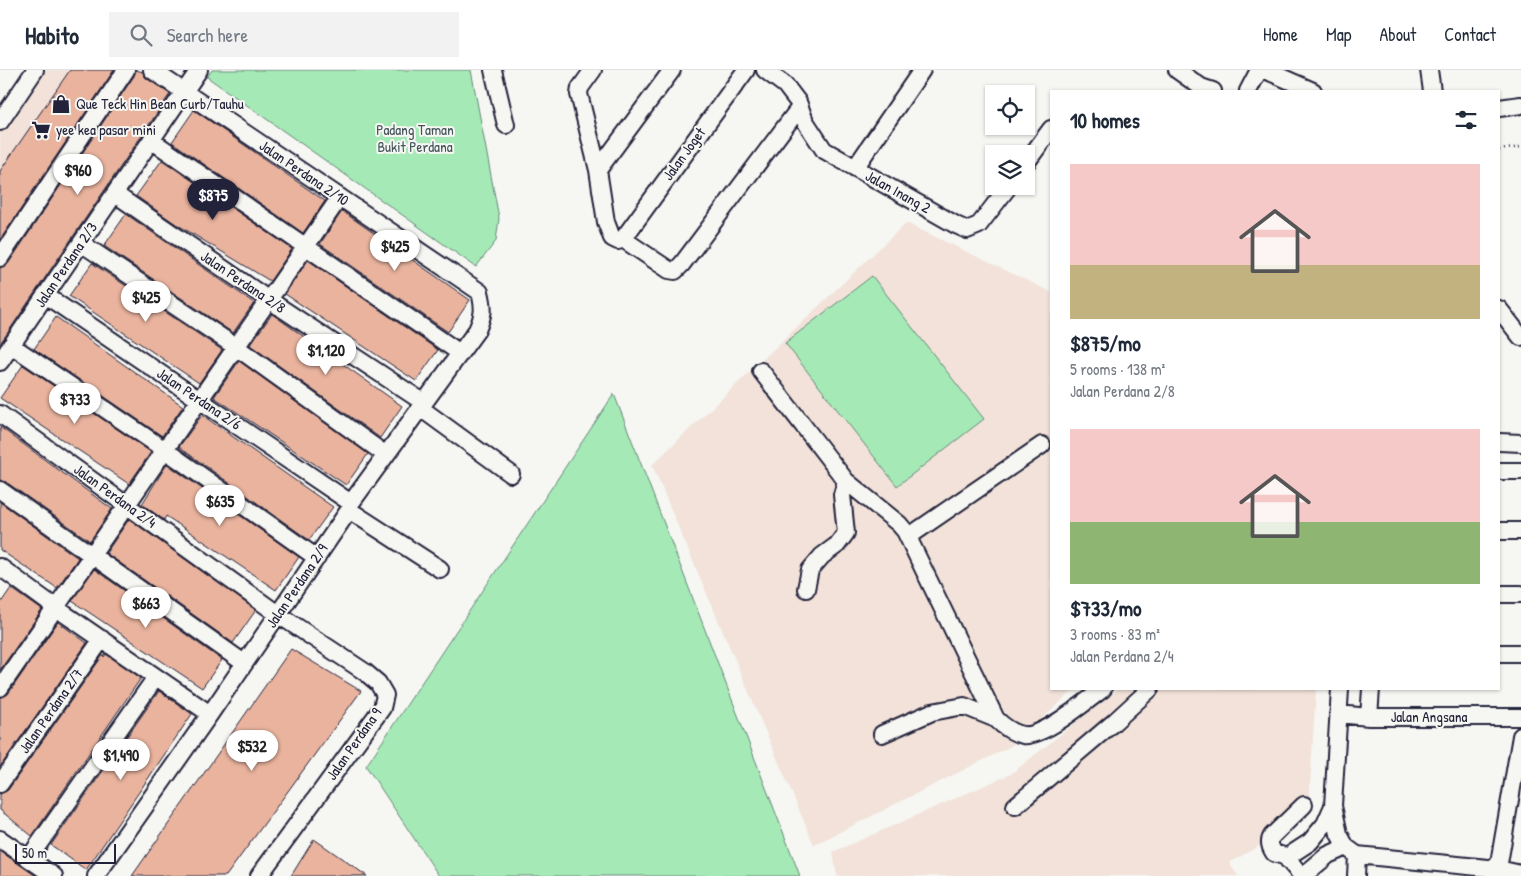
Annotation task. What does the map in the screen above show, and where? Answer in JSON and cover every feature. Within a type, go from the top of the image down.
[{"type":"street","points":[[0,122],[35,70]]},
{"type":"street","points":[[0,258],[126,70]]},
{"type":"street","name":"Jalan Perdana 2/10","points":[[152,70],[480,292]]},
{"type":"street","name":"Jalan Perdana 2/3","points":[[0,362],[199,70]]},
{"type":"street","points":[[493,70],[506,124]]},
{"type":"street","points":[[593,70],[580,88],[579,94],[598,170],[606,222],[612,238],[618,241],[623,239],[669,270],[675,271],[799,104]]},
{"type":"street","points":[[598,170],[672,70]]},
{"type":"street","name":"Jalan Joget","points":[[623,239],[746,70]]},
{"type":"street","name":"Jalan Inang 2","points":[[765,70],[784,85],[799,104],[805,121],[824,150],[956,225],[967,230],[979,225],[1002,195]]},
{"type":"street","points":[[855,168],[922,70]]},
{"type":"street","points":[[1177,70],[1201,87],[1210,90]]},
{"type":"street","points":[[1249,90],[1260,70]]},
{"type":"street","points":[[1265,70],[1312,90]]},
{"type":"street","points":[[1429,70],[1432,90]]},
{"type":"street","points":[[1500,108],[1521,105]]},
{"type":"street","points":[[1035,151],[1050,130]]},
{"type":"street","points":[[151,140],[460,353]]},
{"type":"street","name":"Jalan Perdana 2/8","points":[[115,194],[421,405],[511,474]]},
{"type":"street","points":[[0,688],[340,197]]},
{"type":"street","points":[[81,243],[236,347],[386,455]]},
{"type":"street","name":"Jalan Perdana 2/9","points":[[96,876],[210,714],[386,455],[476,330],[482,318],[483,306],[480,292]]},
{"type":"street","name":"Jalan Perdana 2/6","points":[[45,295],[200,400],[440,569]]},
{"type":"street","points":[[1500,310],[1520,334]]},
{"type":"street","points":[[11,345],[165,450],[317,558]]},
{"type":"street","points":[[760,371],[846,480],[899,524],[908,537],[996,719]]},
{"type":"street","name":"Jalan Perdana 2/4","points":[[0,414],[278,615]]},
{"type":"street","points":[[1500,442],[1521,443]]},
{"type":"street","points":[[908,537],[1042,445]]},
{"type":"street","points":[[1500,471],[1521,471]]},
{"type":"street","points":[[806,589],[810,570],[822,556],[837,545],[846,533],[842,495],[846,480]]},
{"type":"street","points":[[0,490],[244,664]]},
{"type":"street","points":[[1500,531],[1521,531]]},
{"type":"street","points":[[2,573],[210,714]]},
{"type":"street","points":[[1500,594],[1521,594]]},
{"type":"street","name":"Jalan Perdana 9","points":[[259,876],[382,708],[384,695],[378,683],[365,672],[278,615]]},
{"type":"street","name":"Jalan Perdana 2/7","points":[[0,784],[102,639]]},
{"type":"street","points":[[1500,653],[1521,653]]},
{"type":"street","points":[[29,858],[156,677]]},
{"type":"street","points":[[882,734],[932,712],[964,706],[996,719],[1009,730],[1024,736],[1044,731],[1102,690]]},
{"type":"street","points":[[1014,806],[1113,723],[1149,690]]},
{"type":"street","points":[[1340,690],[1333,806],[1339,834],[1351,851],[1356,876]]},
{"type":"street","points":[[1369,717],[1370,690]]},
{"type":"street","name":"Jalan Angsana","points":[[1338,714],[1369,717],[1521,717]]},
{"type":"street","points":[[1498,869],[1521,736]]},
{"type":"street","points":[[1304,805],[1270,839],[1270,845],[1274,853],[1287,857],[1302,876],[1328,855],[1351,851],[1498,869],[1521,874]]},
{"type":"street","points":[[1287,857],[1310,842],[1324,824],[1333,806]]},
{"type":"street","points":[[0,839],[54,876]]},
{"type":"path","points":[[1500,150],[1521,147]]},
{"type":"shaded area","points":[[28,70],[130,70],[0,263],[0,112]]},
{"type":"shaded area","points":[[906,223],[1050,292],[1050,690],[1074,690],[1011,746],[814,845],[652,465]]},
{"type":"shaded area","points":[[1117,690],[1316,690],[1308,818],[1229,863],[1238,876],[837,876],[833,852],[1011,774]]},
{"type":"green space","name":"Padang Taman Bukit Perdana","points":[[212,70],[471,70],[499,218],[496,241],[476,267],[207,77]]},
{"type":"green space","points":[[872,276],[984,419],[897,486],[785,343]]},
{"type":"green space","points":[[614,394],[800,876],[439,876],[366,766]]},
{"type":"building","points":[[70,70],[114,70],[0,240],[0,171]]},
{"type":"building","points":[[136,70],[143,72],[146,78],[170,94],[0,344],[0,268],[8,264],[134,76]]},
{"type":"building","points":[[194,110],[325,201],[303,233],[172,142]]},
{"type":"building","points":[[162,160],[292,249],[270,281],[173,222],[136,196]]},
{"type":"building","points":[[342,211],[470,300],[448,332],[320,244]]},
{"type":"building","points":[[126,214],[254,303],[233,333],[104,246]]},
{"type":"building","points":[[308,260],[438,350],[416,381],[285,294]]},
{"type":"building","points":[[92,263],[222,350],[199,383],[69,296]]},
{"type":"building","points":[[272,314],[402,406],[380,438],[250,345]]},
{"type":"building","points":[[56,317],[183,406],[162,436],[34,349]]},
{"type":"building","points":[[239,361],[368,454],[346,485],[214,397]]},
{"type":"building","points":[[23,365],[151,452],[129,484],[0,398]]},
{"type":"building","points":[[202,415],[333,507],[309,540],[179,447]]},
{"type":"building","points":[[0,427],[112,509],[90,541],[6,482],[0,480]]},
{"type":"building","points":[[167,464],[299,557],[276,590],[166,516],[164,520],[142,504]]},
{"type":"building","points":[[0,502],[78,558],[57,588],[0,550]]},
{"type":"building","points":[[129,519],[256,610],[233,643],[106,553]]},
{"type":"building","points":[[94,569],[222,660],[202,688],[72,601]]},
{"type":"building","points":[[11,588],[42,610],[0,670],[0,604]]},
{"type":"building","points":[[58,622],[87,643],[0,767],[0,698],[8,694]]},
{"type":"building","points":[[291,649],[361,691],[226,876],[132,876]]},
{"type":"building","points":[[106,654],[141,678],[32,836],[0,810],[0,794],[8,790],[103,655],[104,657]]},
{"type":"building","points":[[159,691],[192,714],[86,870],[51,845]]},
{"type":"building","points":[[314,839],[367,876],[291,876]]},
{"type":"building","points":[[0,851],[36,876],[0,876]]},
{"type":"place","name":"Que Teck Hin Bean Curb/Tauhu","points":[[61,104]]},
{"type":"place","name":"yee kea pasar mini","points":[[41,130]]}]
